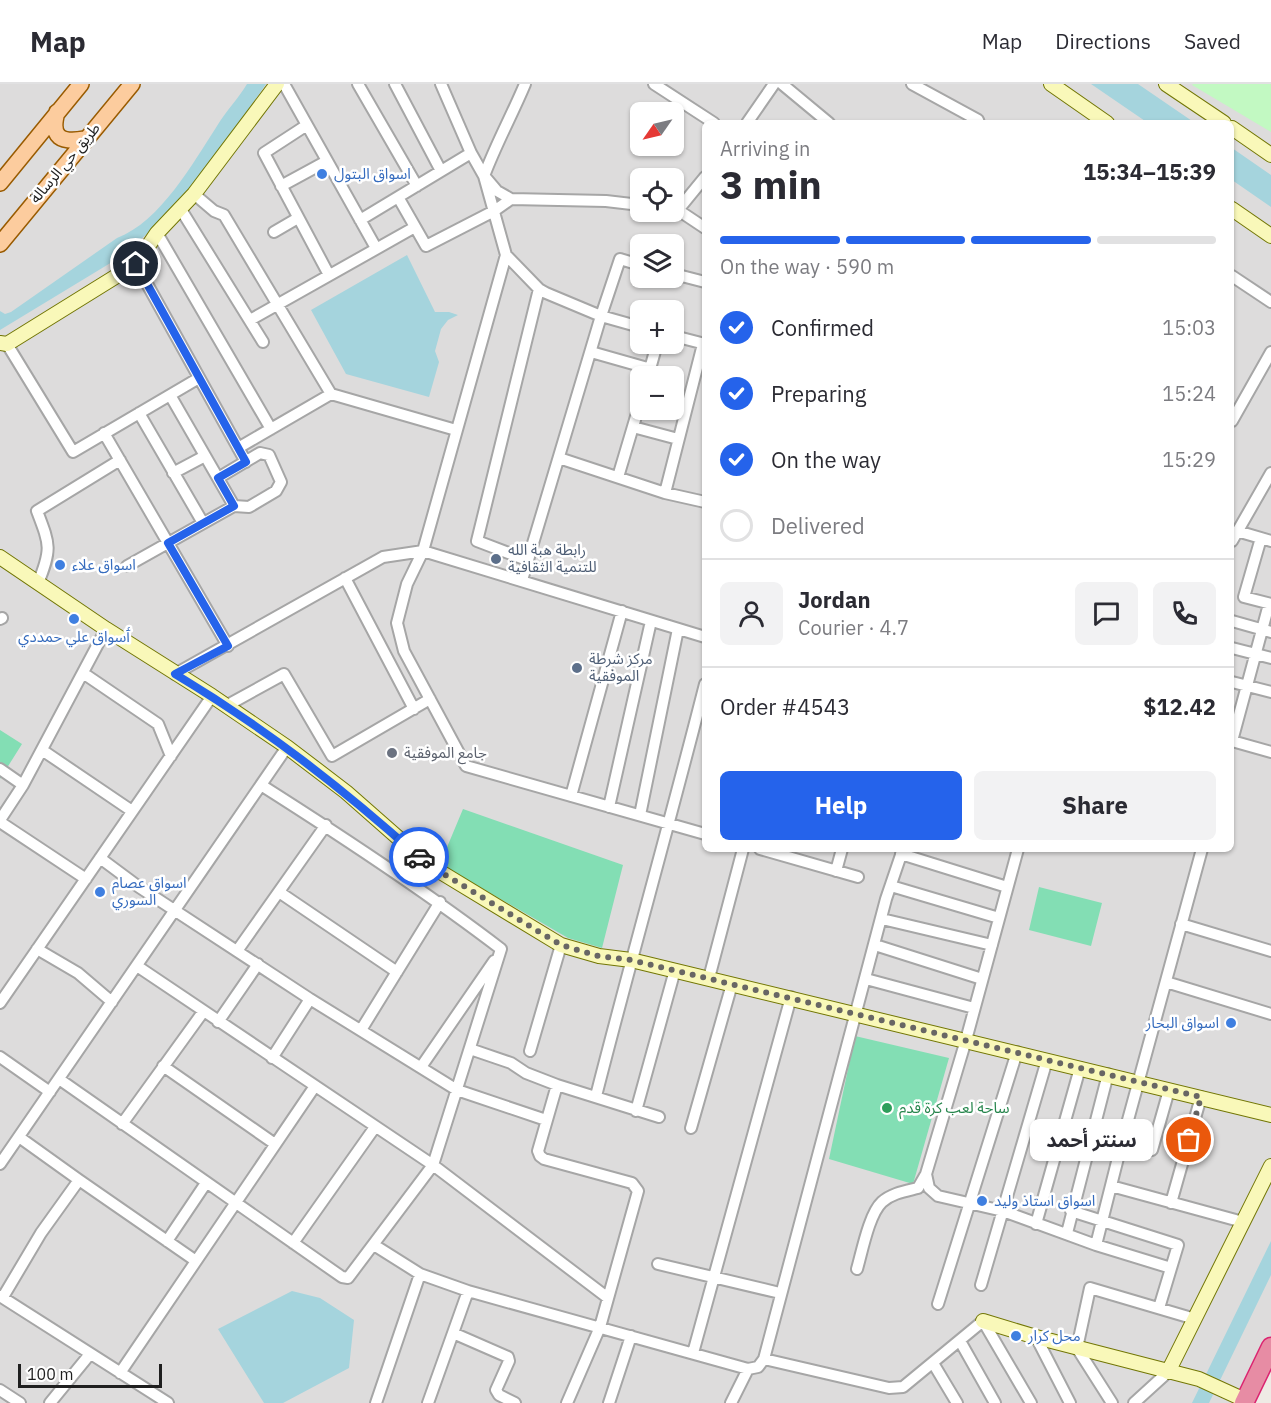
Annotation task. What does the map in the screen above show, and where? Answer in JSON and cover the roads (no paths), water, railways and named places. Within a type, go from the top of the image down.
[{"type":"highway","points":[[1245,1401],[1271,1347]]},
{"type":"main road","points":[[0,183],[81,84]]},
{"type":"main road","name":"طريق حي الرسالة","points":[[0,244],[132,84]]},
{"type":"main road","points":[[57,111],[54,123],[57,135],[69,142],[85,139]]},
{"type":"main road","points":[[34,142],[40,138],[52,141],[60,150],[64,165]]},
{"type":"street","points":[[199,378],[73,452],[4,343],[136,264],[157,233],[194,194],[277,84]]},
{"type":"street","points":[[284,84],[376,248]]},
{"type":"street","points":[[358,84],[417,186]]},
{"type":"street","points":[[395,84],[441,171]]},
{"type":"street","points":[[441,84],[471,153],[484,176],[497,191],[511,199],[606,201],[630,204]]},
{"type":"street","points":[[525,84],[484,176],[506,255],[539,289],[601,316],[630,324]]},
{"type":"street","points":[[654,84],[709,120]]},
{"type":"street","points":[[749,120],[774,84]]},
{"type":"street","points":[[782,84],[822,120]]},
{"type":"street","points":[[912,84],[978,120]]},
{"type":"street","points":[[1051,84],[1103,120]]},
{"type":"street","points":[[1166,84],[1220,120]]},
{"type":"street","points":[[307,125],[264,153],[329,275]]},
{"type":"street","points":[[1234,129],[1271,155]]},
{"type":"street","points":[[360,220],[471,153]]},
{"type":"street","points":[[281,186],[327,161]]},
{"type":"street","points":[[684,200],[702,180]]},
{"type":"street","points":[[194,194],[214,212],[224,215],[331,394],[456,430]]},
{"type":"street","points":[[398,197],[426,246],[494,211],[511,199]]},
{"type":"street","points":[[180,208],[263,342]]},
{"type":"street","points":[[1234,210],[1271,236]]},
{"type":"street","points":[[684,214],[702,226]]},
{"type":"street","points":[[274,232],[298,218]]},
{"type":"street","points":[[250,321],[415,226]]},
{"type":"street","points":[[157,233],[271,429]]},
{"type":"street","points":[[506,255],[423,551],[407,584],[397,623],[404,651],[466,766],[702,833]]},
{"type":"street","points":[[522,580],[620,259],[630,262]]},
{"type":"street","points":[[136,264],[246,462]]},
{"type":"street","points":[[684,277],[702,281]]},
{"type":"street","points":[[1234,277],[1271,302]]},
{"type":"street","points":[[527,560],[477,541],[539,289]]},
{"type":"street","points":[[684,339],[702,343]]},
{"type":"street","points":[[665,493],[702,351]]},
{"type":"street","points":[[591,352],[630,366]]},
{"type":"street","points":[[1234,417],[1271,352]]},
{"type":"street","points":[[238,448],[331,394]]},
{"type":"street","points":[[170,395],[234,506]]},
{"type":"street","points":[[139,413],[202,523]]},
{"type":"street","points":[[618,477],[635,420]]},
{"type":"street","points":[[633,427],[678,440]]},
{"type":"street","points":[[104,433],[228,646]]},
{"type":"street","points":[[127,566],[234,506],[249,507],[276,491],[281,482],[268,455],[260,453],[218,478]]},
{"type":"street","points":[[173,473],[205,456]]},
{"type":"street","points":[[558,458],[665,493],[702,501]]},
{"type":"street","points":[[38,583],[48,558],[48,538],[38,511],[120,460]]},
{"type":"street","points":[[1234,537],[1271,472]]},
{"type":"street","points":[[1235,716],[1267,631],[1270,604],[1244,597],[1266,539],[1237,531]]},
{"type":"street","points":[[175,674],[383,556],[423,551],[702,636]]},
{"type":"street","points":[[0,557],[287,747],[346,792],[429,865],[561,945],[598,956],[631,960],[709,978],[1271,1114]]},
{"type":"street","points":[[345,578],[414,709]]},
{"type":"street","points":[[571,796],[622,611]]},
{"type":"street","points":[[609,807],[651,621]]},
{"type":"street","points":[[1234,622],[1267,631]]},
{"type":"street","points":[[86,879],[0,821],[23,785],[106,629]]},
{"type":"street","points":[[640,815],[678,629]]},
{"type":"street","points":[[1234,648],[1271,658]]},
{"type":"street","points":[[83,673],[158,724],[171,756]]},
{"type":"street","points":[[226,706],[284,674],[332,756],[430,699]]},
{"type":"street","points":[[1234,683],[1271,692]]},
{"type":"street","points":[[0,1003],[212,696]]},
{"type":"street","points":[[596,1096],[631,960],[670,824],[702,696]]},
{"type":"street","points":[[1234,742],[1271,752]]},
{"type":"street","points":[[0,1164],[287,747]]},
{"type":"street","points":[[42,750],[132,812]]},
{"type":"street","points":[[0,769],[23,785]]},
{"type":"street","points":[[261,785],[326,825],[440,902],[501,949]]},
{"type":"street","points":[[237,951],[326,825]]},
{"type":"street","points":[[709,978],[742,852]]},
{"type":"street","points":[[773,852],[858,877]]},
{"type":"street","points":[[836,871],[841,852]]},
{"type":"street","points":[[374,1245],[420,1274],[468,1291],[748,1369],[758,1367],[764,1359],[856,1013],[902,852]]},
{"type":"street","points":[[905,852],[1007,888]]},
{"type":"street","points":[[857,1269],[869,1226],[881,1203],[896,1194],[918,1188],[926,1174],[966,1040],[1017,852]]},
{"type":"street","points":[[1096,1245],[1201,852]]},
{"type":"street","points":[[100,858],[139,887],[310,999],[457,1090],[546,1120]]},
{"type":"street","points":[[891,886],[999,918]]},
{"type":"street","points":[[279,892],[398,972]]},
{"type":"street","points":[[361,1030],[440,902]]},
{"type":"street","points":[[882,919],[992,945]]},
{"type":"street","points":[[1181,924],[1271,951]]},
{"type":"street","points":[[530,1051],[561,945]]},
{"type":"street","points":[[875,945],[982,979]]},
{"type":"street","points":[[37,949],[78,973],[112,1002]]},
{"type":"street","points":[[58,1080],[342,1277],[348,1278],[433,1165],[501,949]]},
{"type":"street","points":[[421,1067],[501,949]]},
{"type":"street","points":[[218,1022],[258,964]]},
{"type":"street","points":[[136,966],[433,1165],[608,1298]]},
{"type":"street","points":[[636,1111],[675,970]]},
{"type":"street","points":[[866,979],[974,1008]]},
{"type":"street","points":[[1166,982],[1271,1014]]},
{"type":"street","points":[[691,1128],[732,984]]},
{"type":"street","points":[[693,1353],[791,998]]},
{"type":"street","points":[[272,1058],[310,999]]},
{"type":"street","points":[[122,1124],[203,1012]]},
{"type":"street","points":[[470,1049],[511,1063],[526,1073],[557,1085],[659,1117]]},
{"type":"street","points":[[938,1304],[1017,1052]]},
{"type":"street","points":[[0,1057],[50,1092]]},
{"type":"street","points":[[981,1285],[1047,1060]]},
{"type":"street","points":[[163,1066],[275,1144]]},
{"type":"street","points":[[1036,1224],[1080,1068]]},
{"type":"street","points":[[1067,1233],[1108,1074]]},
{"type":"street","points":[[557,1085],[538,1151],[540,1156],[632,1183],[638,1191],[600,1327],[567,1403]]},
{"type":"street","points":[[120,1373],[315,1086]]},
{"type":"street","points":[[1122,1142],[1152,1150],[1169,1090]]},
{"type":"street","points":[[1171,1203],[1201,1097]]},
{"type":"street","points":[[293,1243],[375,1127]]},
{"type":"street","points":[[19,1137],[196,1261]]},
{"type":"street","points":[[1134,1403],[1168,1372],[1271,1166]]},
{"type":"street","points":[[926,1174],[929,1188],[938,1196],[1003,1211],[1096,1245],[1171,1268]]},
{"type":"street","points":[[79,1180],[41,1233],[1,1297],[168,1403]]},
{"type":"street","points":[[166,1241],[206,1183]]},
{"type":"street","points":[[1111,1186],[1243,1222]]},
{"type":"street","points":[[1071,1211],[1178,1245],[1159,1308]]},
{"type":"street","points":[[658,1264],[780,1293]]},
{"type":"street","points":[[376,1403],[420,1274]]},
{"type":"street","points":[[1112,1403],[1077,1348],[1090,1288],[1195,1319]]},
{"type":"street","points":[[428,1403],[468,1291]]},
{"type":"street","points":[[764,1359],[889,1388],[903,1387],[983,1321]]},
{"type":"street","points":[[983,1321],[1199,1379],[1245,1401]]},
{"type":"street","points":[[983,1321],[1031,1403]]},
{"type":"street","points":[[453,1333],[508,1357],[509,1361],[496,1390],[499,1395],[515,1403]]},
{"type":"street","points":[[609,1403],[631,1336]]},
{"type":"street","points":[[1036,1337],[1070,1403]]},
{"type":"street","points":[[960,1341],[995,1403]]},
{"type":"street","points":[[50,1403],[90,1354]]},
{"type":"street","points":[[933,1363],[957,1403]]},
{"type":"street","points":[[731,1403],[748,1369]]},
{"type":"street","points":[[0,1390],[20,1403]]},
{"type":"water","points":[[247,84],[266,84],[200,180],[159,223],[122,256],[0,330],[0,311],[5,314],[11,312],[147,219],[174,190]]},
{"type":"water","points":[[1091,84],[1138,84],[1191,120],[1144,120]]},
{"type":"water","points":[[1234,149],[1271,175],[1271,207],[1234,181]]},
{"type":"water","points":[[407,255],[435,312],[449,312],[458,315],[448,320],[441,329],[435,351],[439,362],[429,397],[346,374],[311,310]]},
{"type":"water","points":[[1271,1241],[1271,1275],[1209,1403],[1192,1403]]},
{"type":"water","points":[[292,1291],[320,1298],[354,1320],[349,1368],[283,1403],[264,1403],[218,1329]]},
{"type":"place","name":"اسواق البتول","points":[[322,174]]},
{"type":"place","name":"رابطة هبة الله للتنمية الثقافية","points":[[496,559]]},
{"type":"place","name":"اسواق علاء","points":[[60,565]]},
{"type":"place","name":"ٲسواق علي حمددي","points":[[74,619]]},
{"type":"place","name":"مركز شرطة الموفقية","points":[[577,668]]},
{"type":"place","name":"جامع الموفقية","points":[[392,753]]},
{"type":"place","name":"اسواق عصام السوري","points":[[100,892]]},
{"type":"place","name":"اسواق البحار","points":[[1231,1023]]},
{"type":"place","name":"ساحة لعب كرة قدم","points":[[887,1108]]},
{"type":"place","name":"سنتر أحمد","points":[[1189,1140]]},
{"type":"place","name":"اسواق استاذ وليد","points":[[982,1201]]},
{"type":"place","name":"محل كرار","points":[[1016,1336]]}]
